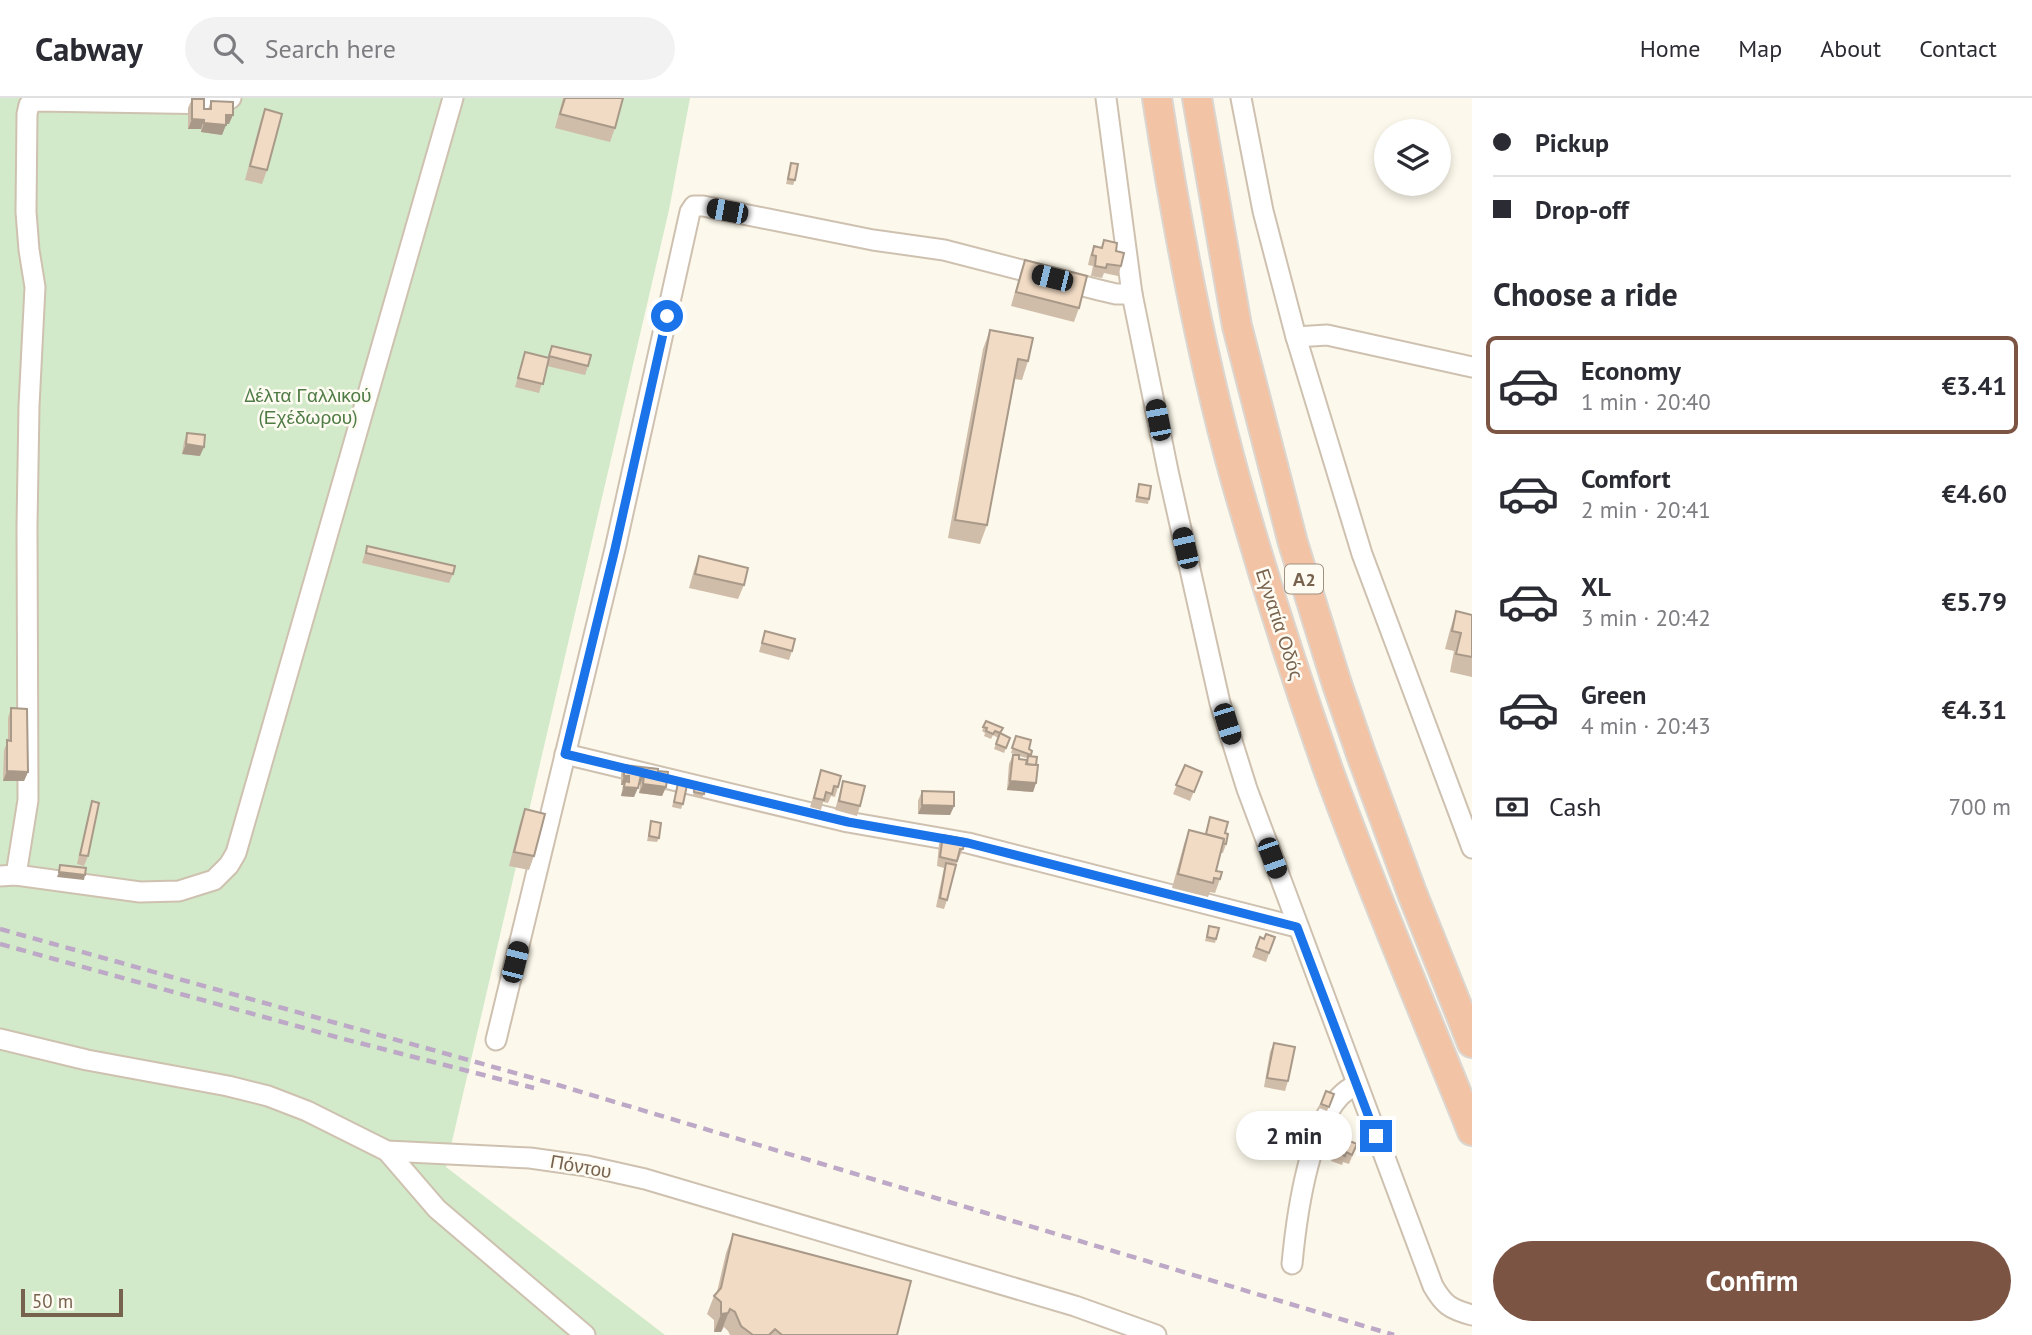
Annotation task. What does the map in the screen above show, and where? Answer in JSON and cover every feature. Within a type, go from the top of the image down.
[{"type":"highway","name":"Εγνατία Οδός","points":[[1157,98],[1199,337],[1258,556],[1334,784],[1472,1131]]},
{"type":"highway","name":"Εγνατία Οδός","points":[[1197,98],[1237,326],[1293,543],[1361,754],[1412,893],[1472,1043]]},
{"type":"street","points":[[231,98],[222,104],[36,101],[29,105],[26,212],[35,287],[27,499],[28,800],[8,875],[140,892],[179,891],[214,880],[229,865],[236,853],[453,98]]},
{"type":"street","points":[[1106,98],[1132,293],[1168,471],[1220,702],[1247,789],[1297,927],[1433,1286],[1443,1302],[1459,1312],[1472,1315]]},
{"type":"street","points":[[1241,98],[1263,211],[1296,337],[1362,554],[1470,836]]},
{"type":"street","points":[[496,1040],[642,433],[690,212],[694,206],[873,240],[944,250],[1116,294],[1132,293]]},
{"type":"street","points":[[1296,337],[1327,335],[1472,367]]},
{"type":"street","points":[[565,754],[848,822],[968,843],[1297,927]]},
{"type":"street","name":"Πόντου","points":[[0,1040],[268,1096],[307,1111],[387,1151],[530,1158],[587,1166],[645,1179],[1075,1306],[1156,1335]]},
{"type":"street","points":[[1292,1264],[1304,1184],[1313,1148],[1332,1107],[1342,1093],[1357,1085]]},
{"type":"street","points":[[387,1151],[438,1209],[585,1335]]},
{"type":"green space","name":"Δέλτα Γαλλικού (Εχέδωρου)","points":[[0,98],[690,98],[669,210],[446,1167],[665,1335],[0,1335]]},
{"type":"building","points":[[565,98],[623,98],[615,128],[560,114]]},
{"type":"building","points":[[192,99],[204,99],[204,109],[211,109],[211,101],[233,102],[233,115],[226,115],[226,125],[192,119]]},
{"type":"building","points":[[265,109],[282,114],[267,170],[250,166]]},
{"type":"building","points":[[791,163],[798,164],[795,180],[788,179]]},
{"type":"building","points":[[1104,240],[1117,243],[1116,251],[1124,253],[1121,266],[1095,266],[1096,256],[1092,255],[1094,246],[1102,248]]},
{"type":"building","points":[[1025,260],[1087,276],[1079,308],[1016,292]]},
{"type":"building","points":[[990,330],[1033,338],[1028,361],[1018,359],[987,525],[955,520]]},
{"type":"building","points":[[552,346],[591,355],[588,366],[549,356]]},
{"type":"building","points":[[525,352],[549,358],[543,384],[518,378]]},
{"type":"building","points":[[187,433],[205,435],[204,447],[186,444]]},
{"type":"building","points":[[1139,484],[1151,486],[1149,499],[1137,497]]},
{"type":"building","points":[[367,546],[455,566],[453,574],[366,553]]},
{"type":"building","points":[[699,556],[748,568],[744,585],[695,574]]},
{"type":"building","points":[[1456,611],[1472,615],[1472,657],[1456,654],[1461,633],[1452,631]]},
{"type":"building","points":[[765,631],[795,639],[792,651],[762,643]]},
{"type":"building","points":[[11,708],[27,709],[28,772],[7,771]]},
{"type":"building","points":[[986,721],[1003,728],[1000,733],[986,731],[987,728],[983,727]]},
{"type":"building","points":[[1000,733],[1010,738],[1006,748],[996,744]]},
{"type":"building","points":[[1016,736],[1031,740],[1031,755],[1012,748]]},
{"type":"building","points":[[1013,755],[1027,760],[1026,764],[1038,765],[1036,783],[1010,781]]},
{"type":"building","points":[[1028,756],[1037,757],[1036,765],[1027,764]]},
{"type":"building","points":[[624,765],[668,772],[666,787],[643,784],[644,775],[641,775],[638,788],[624,787],[625,781],[629,782],[629,776],[624,776]]},
{"type":"building","points":[[1185,765],[1202,772],[1194,792],[1176,785]]},
{"type":"building","points":[[821,770],[841,776],[838,787],[834,786],[832,794],[826,792],[824,800],[814,798]]},
{"type":"building","points":[[843,781],[865,786],[860,806],[839,801]]},
{"type":"building","points":[[678,783],[687,785],[683,804],[674,802]]},
{"type":"building","points":[[695,785],[705,787],[704,794],[694,792]]},
{"type":"building","points":[[922,791],[954,792],[954,806],[922,805]]},
{"type":"building","points":[[92,801],[99,803],[88,856],[80,855]]},
{"type":"building","points":[[525,809],[545,814],[534,856],[514,852]]},
{"type":"building","points":[[1210,817],[1228,822],[1226,844],[1223,843],[1224,839],[1206,834]]},
{"type":"building","points":[[651,821],[661,823],[659,838],[649,836]]},
{"type":"building","points":[[1189,830],[1224,839],[1216,871],[1222,872],[1220,879],[1214,878],[1213,883],[1178,874]]},
{"type":"building","points":[[943,835],[965,839],[957,861],[940,857]]},
{"type":"building","points":[[946,863],[956,865],[947,900],[940,898]]},
{"type":"building","points":[[60,865],[86,868],[85,875],[59,872]]},
{"type":"building","points":[[1209,926],[1219,928],[1216,939],[1207,937]]},
{"type":"building","points":[[1266,934],[1275,937],[1269,953],[1256,948],[1260,937],[1264,939]]},
{"type":"building","points":[[1274,1043],[1295,1047],[1288,1081],[1267,1078]]},
{"type":"building","points":[[1326,1091],[1334,1094],[1329,1107],[1321,1104]]},
{"type":"building","points":[[1340,1137],[1357,1144],[1352,1155],[1346,1152],[1345,1156],[1334,1151]]},
{"type":"building","points":[[733,1234],[911,1281],[897,1335],[782,1335],[775,1329],[769,1335],[753,1335],[741,1326],[735,1312],[730,1309],[728,1313],[721,1314],[721,1302],[714,1296],[721,1288]]},
{"type":"railway","points":[[0,929],[558,1085],[1394,1335]]},
{"type":"railway","points":[[0,944],[340,1038],[534,1088]]},
{"type":"route","points":[[667,316],[615,549],[565,754],[848,822],[968,843],[1297,927],[1376,1136]]}]
